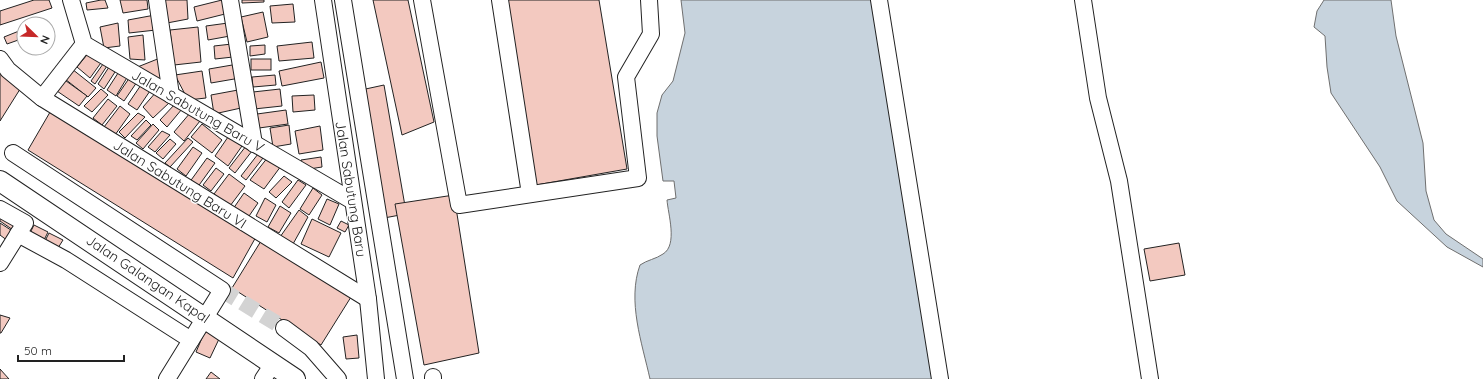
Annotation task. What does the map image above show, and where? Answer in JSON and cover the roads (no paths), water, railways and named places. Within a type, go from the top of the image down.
[{"type":"main road","name":"Jalan Galangan Kapal","points":[[0,181],[206,318],[268,371],[295,379]]},
{"type":"street","points":[[42,98],[84,44],[71,0]]},
{"type":"street","points":[[157,0],[172,95]]},
{"type":"street","points":[[230,0],[254,144]]},
{"type":"street","name":"Jalan Sabutung Baru","points":[[323,0],[368,299],[376,379]]},
{"type":"street","points":[[343,0],[405,379]]},
{"type":"street","points":[[422,0],[459,205],[638,178],[626,77],[651,34],[649,0]]},
{"type":"street","points":[[500,0],[530,194]]},
{"type":"street","points":[[879,0],[940,379]]},
{"type":"street","points":[[1083,0],[1098,98],[1119,181],[1150,379]]},
{"type":"street","name":"Jalan Sabutung Baru V","points":[[84,44],[352,200]]},
{"type":"street","name":"Jalan Sabutung Baru VI","points":[[0,59],[8,70],[42,98],[368,299]]},
{"type":"street","points":[[13,153],[208,274],[222,290],[167,379]]},
{"type":"street","points":[[0,209],[25,223],[0,263]]},
{"type":"street","points":[[18,234],[72,264],[191,340]]},
{"type":"street","points":[[284,328],[311,348],[338,379]]},
{"type":"tunnel","points":[[222,290],[284,328]]}]
